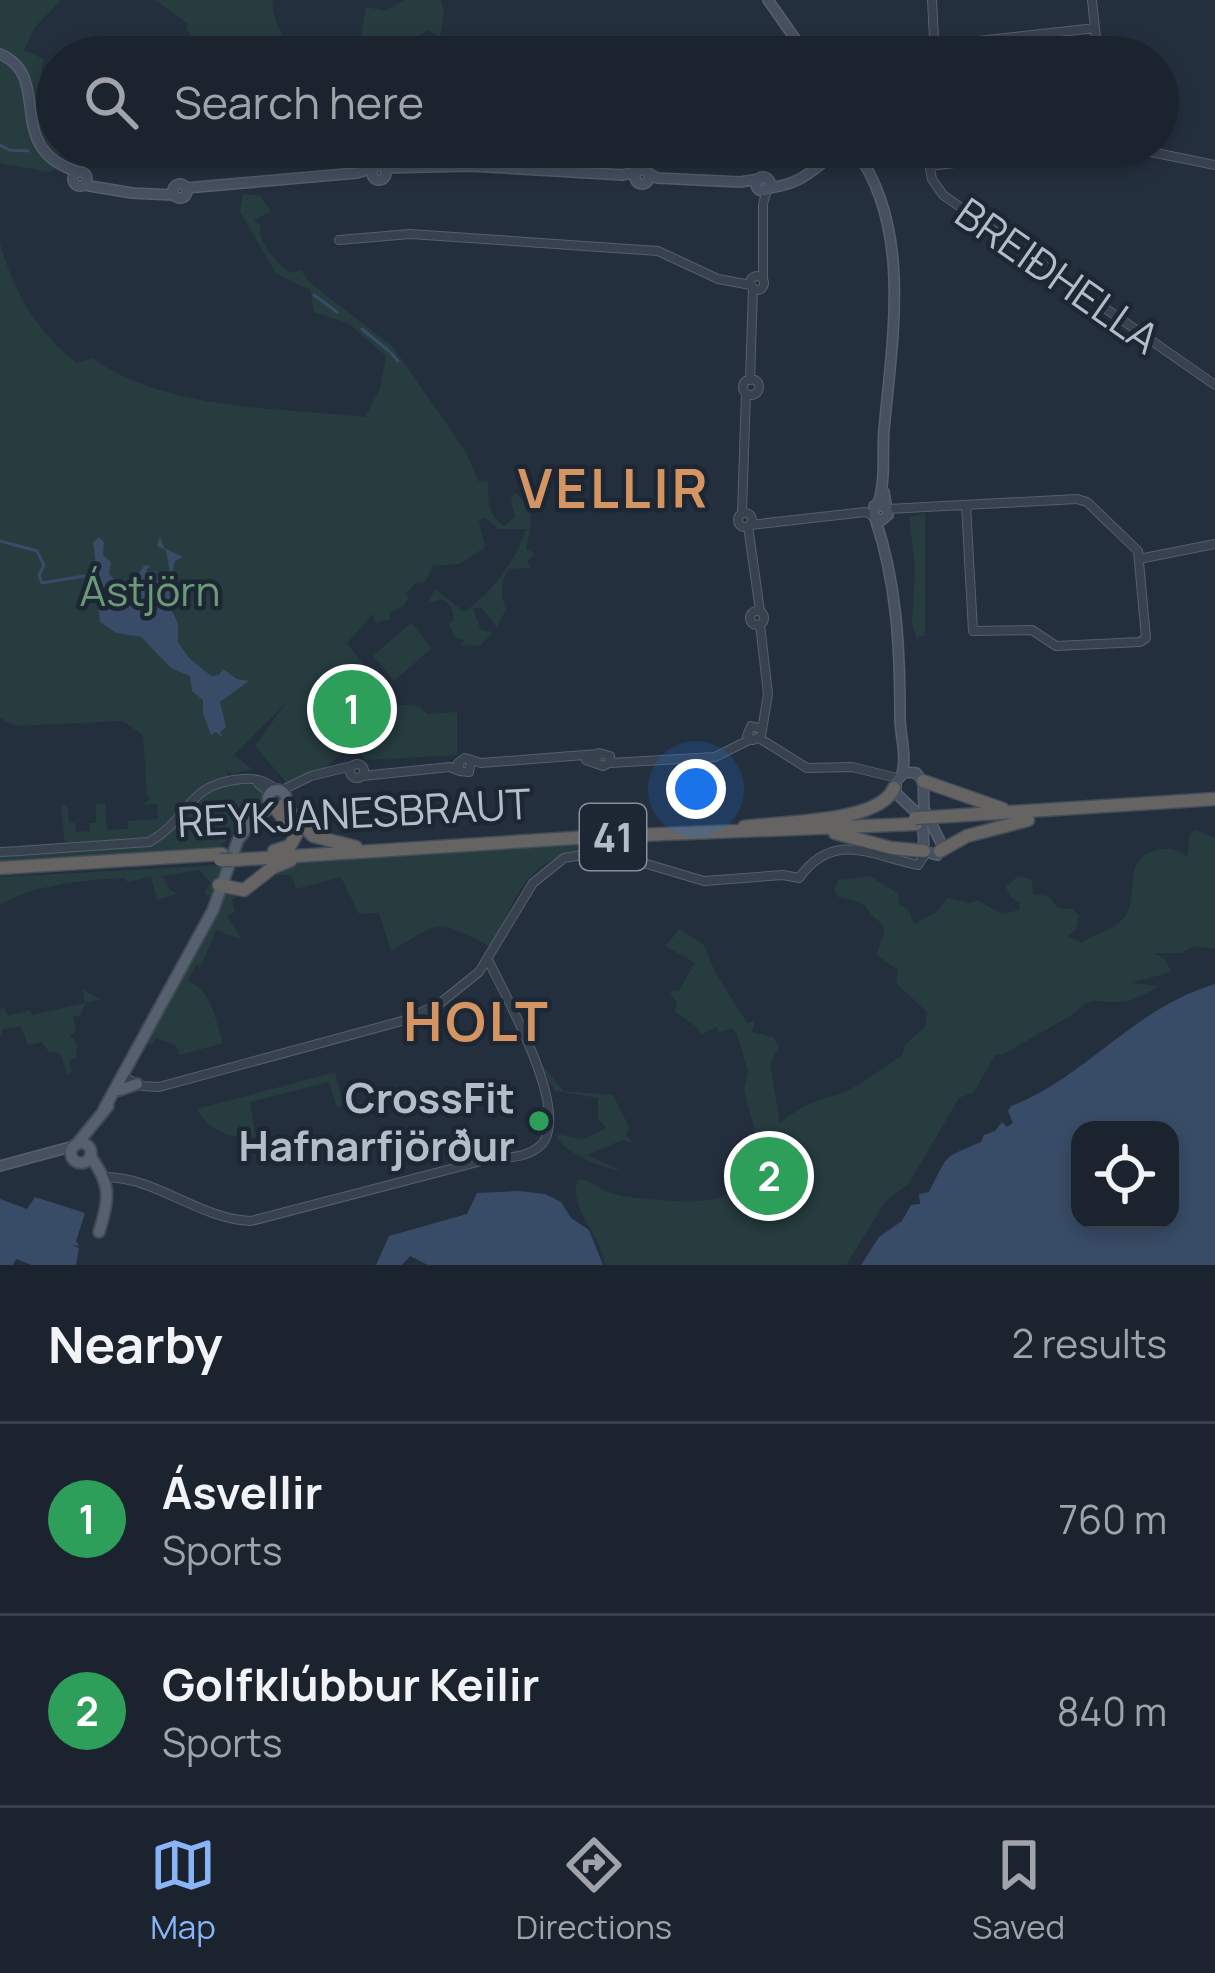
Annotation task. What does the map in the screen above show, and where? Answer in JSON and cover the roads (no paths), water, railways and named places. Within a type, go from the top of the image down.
[{"type":"highway","points":[[920,777],[1021,813]]},
{"type":"highway","points":[[740,827],[835,817],[883,802],[897,781]]},
{"type":"highway","points":[[277,799],[313,836],[357,848]]},
{"type":"highway","points":[[268,852],[288,848],[296,838],[277,799]]},
{"type":"highway","name":"REYKJANESBRAUT","points":[[0,871],[226,873],[309,855],[590,837],[756,833],[1215,802]]},
{"type":"highway","name":"REYKJANESBRAUT","points":[[934,820],[1039,818],[1215,802]]},
{"type":"highway","points":[[756,833],[830,832],[931,853],[987,829],[1039,818]]},
{"type":"highway","name":"REYKJANESBRAUT","points":[[226,873],[268,852],[583,832],[916,821]]},
{"type":"highway","points":[[226,873],[244,890],[278,865],[309,855]]},
{"type":"main road","points":[[768,0],[793,36]]},
{"type":"main road","points":[[0,55],[26,75],[36,134]]},
{"type":"main road","points":[[64,168],[81,179],[132,194],[460,168]]},
{"type":"main road","points":[[498,168],[763,185],[800,179],[814,168]]},
{"type":"main road","points":[[763,185],[803,181],[819,168]]},
{"type":"main road","points":[[867,168],[884,221],[894,290],[880,512],[899,630],[904,751],[898,797],[919,812],[931,853]]},
{"type":"main road","points":[[904,751],[920,777],[930,828],[941,843],[931,853]]},
{"type":"main road","points":[[897,781],[920,777]]},
{"type":"main road","points":[[80,1153],[100,1113],[126,1077],[208,919],[241,835],[277,799]]},
{"type":"main road","points":[[0,1167],[47,1153],[80,1153],[105,1177],[106,1207],[99,1232]]},
{"type":"street","points":[[932,0],[933,36]]},
{"type":"street","points":[[1092,0],[1096,36]]},
{"type":"street","points":[[1041,36],[1095,28]]},
{"type":"street","points":[[1179,158],[1215,165]]},
{"type":"street","name":"BREIÐHELLA","points":[[930,168],[944,195],[1215,385]]},
{"type":"street","points":[[0,851],[153,840],[202,790],[232,780],[263,780],[277,799],[335,773],[597,758],[603,766],[609,760],[716,757],[754,733],[766,693],[757,624],[764,617],[757,611],[747,520],[750,393],[743,386],[753,381],[763,185]]},
{"type":"street","points":[[339,240],[410,234],[658,250],[718,280],[755,283]]},
{"type":"street","points":[[747,520],[846,512],[880,512],[966,505],[1082,500],[1133,543],[1148,631],[1143,640],[1056,646],[1032,630],[973,632],[966,505]]},
{"type":"street","points":[[1139,559],[1215,544]]},
{"type":"street","points":[[754,733],[804,767],[852,767],[897,781]]},
{"type":"street","points":[[126,1077],[192,1078],[402,1021],[452,996],[488,960],[537,878],[569,856],[648,864],[704,881],[799,878],[814,860],[833,850],[855,850],[919,865],[931,853]]},
{"type":"street","points":[[105,1177],[248,1221],[532,1151],[548,1135],[550,1108],[539,1070],[488,960]]},
{"type":"water","name":"Ástjörn","points":[[160,536],[164,548],[183,557],[175,561],[172,574],[179,586],[174,581],[169,585],[178,642],[211,676],[223,669],[249,681],[220,702],[226,727],[220,732],[222,737],[216,732],[211,735],[203,700],[192,691],[190,676],[171,668],[141,637],[116,633],[100,622],[97,596],[88,592],[100,589],[98,579],[84,576],[97,572],[93,542],[99,537],[115,580],[132,580],[145,565],[150,566],[146,571],[156,571],[161,586],[172,581],[167,576],[166,550],[157,546]]},
{"type":"water","points":[[1215,984],[1215,1265],[861,1265],[879,1237],[902,1221],[911,1205],[920,1204],[919,1194],[929,1192],[947,1159],[981,1142],[1002,1122],[1007,1127],[1013,1123],[1011,1106],[1063,1078],[1159,1010]]},
{"type":"water","points":[[477,1193],[545,1194],[561,1202],[571,1218],[589,1230],[603,1265],[428,1265],[410,1256],[402,1265],[376,1265],[389,1236],[467,1214]]},
{"type":"water","points":[[35,1197],[85,1213],[76,1241],[79,1246],[72,1245],[79,1248],[76,1265],[32,1265],[16,1259],[13,1265],[0,1265],[0,1199],[27,1209]]},
{"type":"waterway","points":[[0,145],[28,151]]},
{"type":"waterway","points":[[314,295],[337,312]]},
{"type":"waterway","points":[[362,329],[389,351]]},
{"type":"waterway","points":[[391,353],[398,361]]},
{"type":"waterway","points":[[0,541],[37,551],[44,565],[39,575],[42,583],[84,576]]},
{"type":"place","name":"Ásvellir","points":[[352,709]]},
{"type":"place","name":"CrossFit Hafnarfjörður","points":[[539,1121]]},
{"type":"place","name":"Golfklúbbur Keilir","points":[[769,1176]]},
{"type":"district","name":"VELLIR","points":[[614,487]]},
{"type":"district","name":"HOLT","points":[[477,1020]]}]
